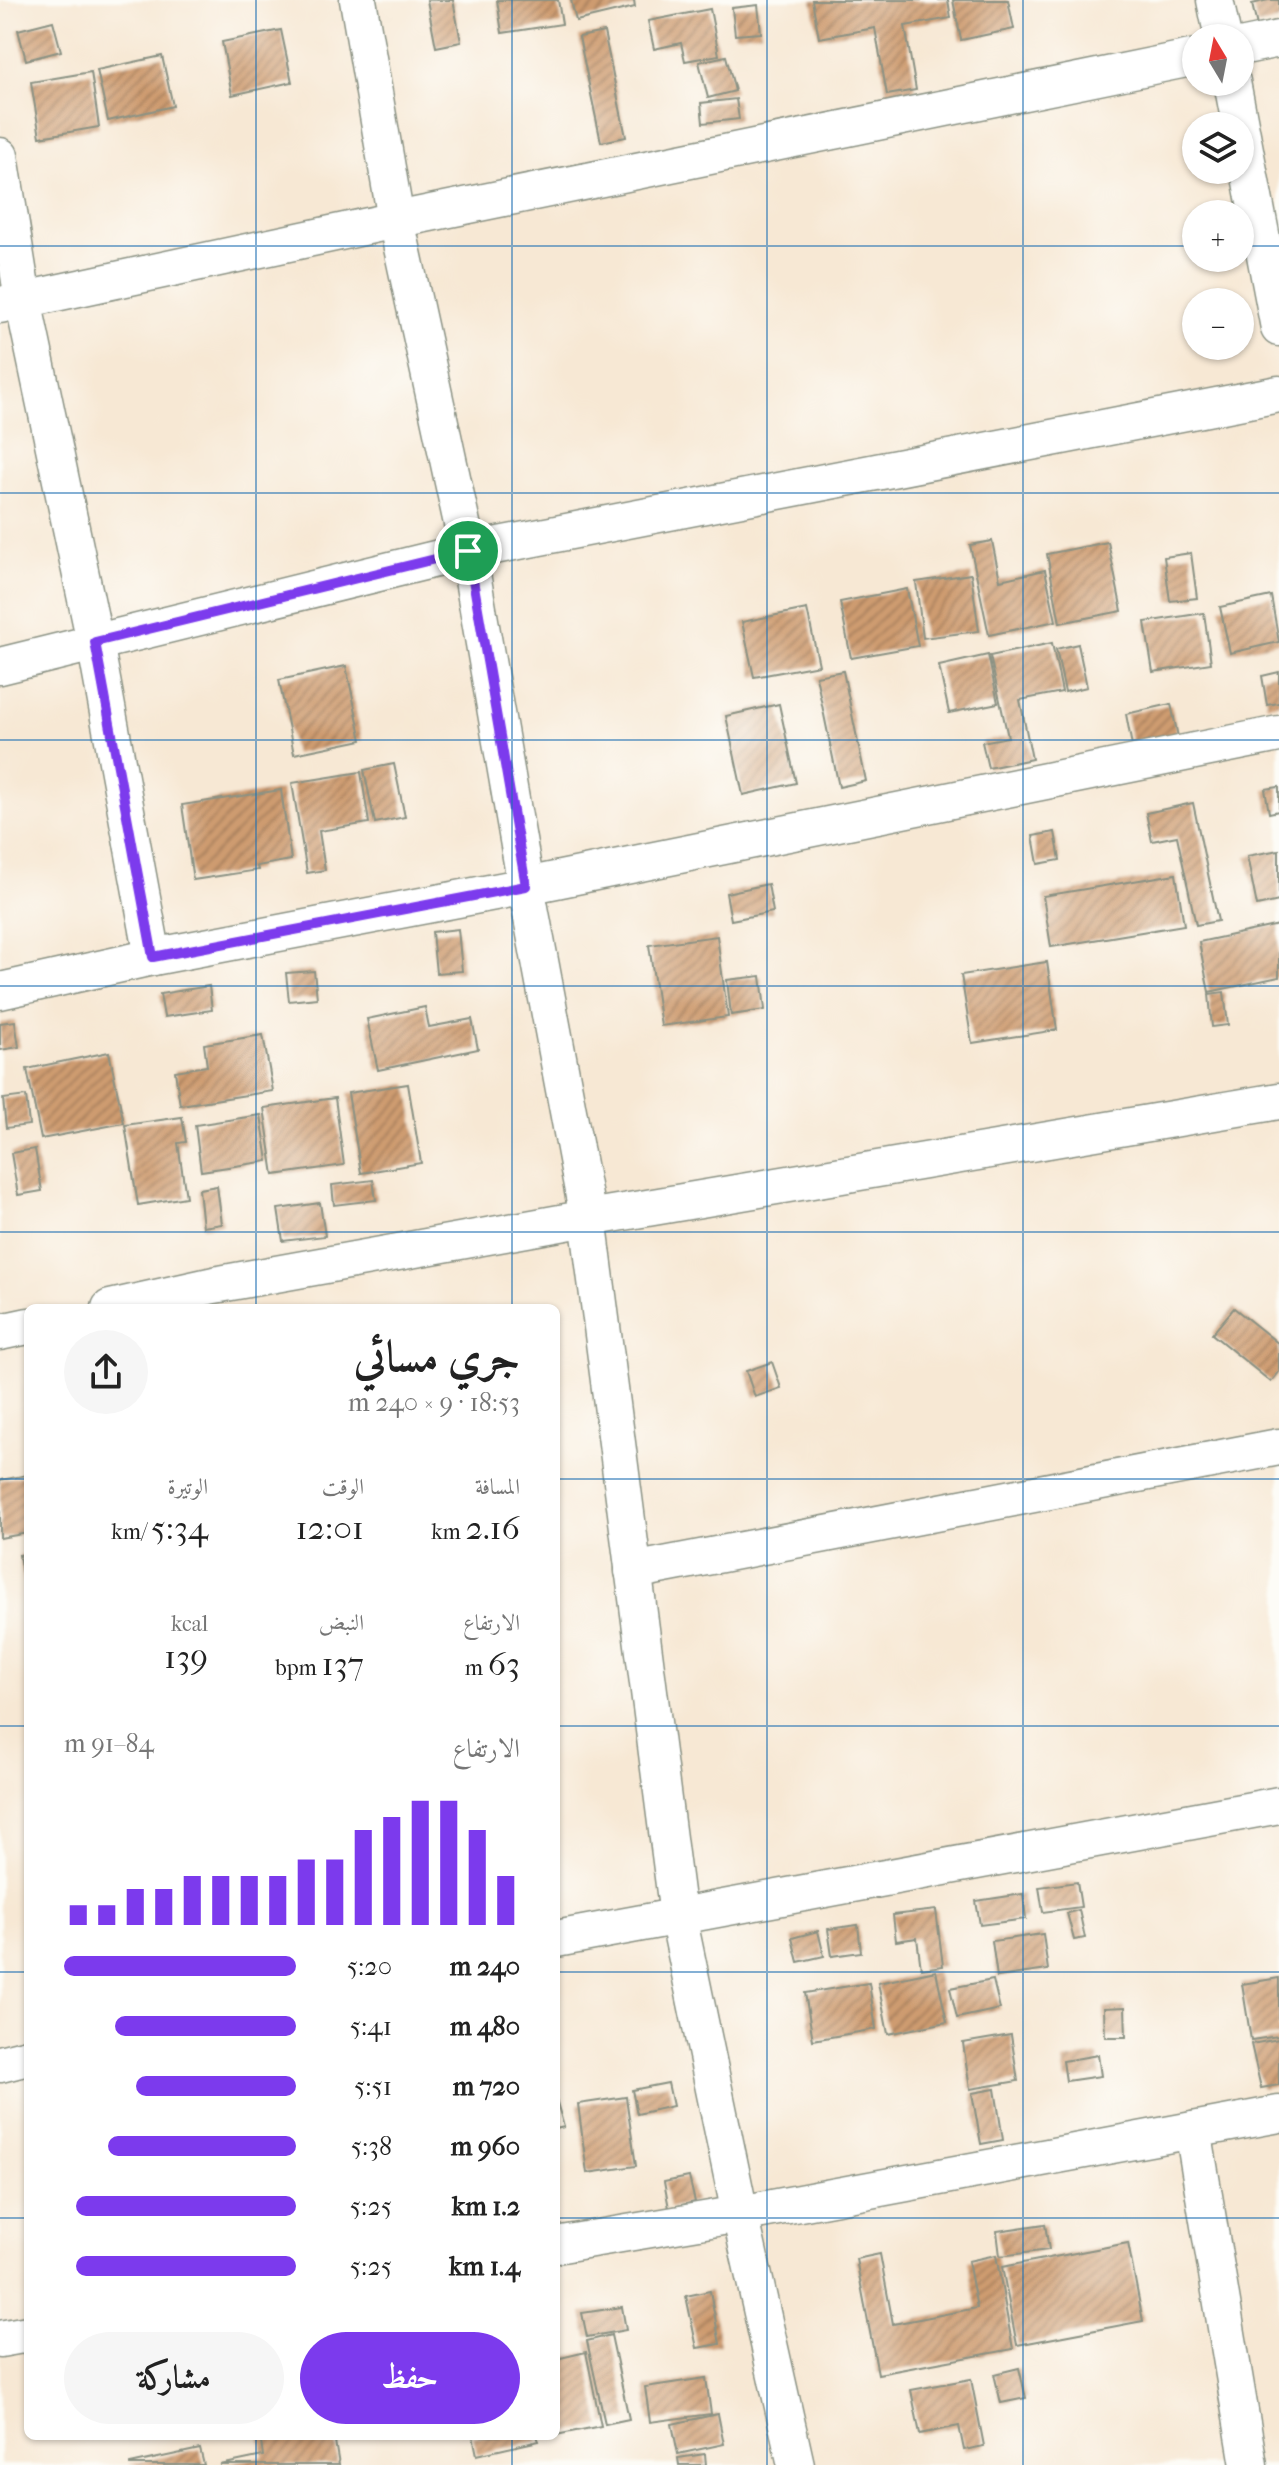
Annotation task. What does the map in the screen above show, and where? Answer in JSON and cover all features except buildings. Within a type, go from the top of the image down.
[{"type":"street","points":[[358,0],[396,220],[468,551],[588,1218],[678,1916],[796,2465]]},
{"type":"street","points":[[1215,0],[1220,24]]},
{"type":"street","points":[[1254,44],[1279,39]]},
{"type":"street","points":[[11,302],[1182,60]]},
{"type":"street","points":[[1235,96],[1279,328]]},
{"type":"street","points":[[0,156],[11,302],[95,642],[153,957]]},
{"type":"street","points":[[0,666],[468,551],[1279,394]]},
{"type":"street","points":[[0,991],[153,957],[526,886],[1279,734]]},
{"type":"street","points":[[128,1304],[214,1285],[588,1218],[1279,1101]]},
{"type":"street","points":[[0,1332],[24,1327]]},
{"type":"street","points":[[633,1571],[1279,1447]]},
{"type":"street","points":[[560,1938],[1279,1805]]},
{"type":"street","points":[[0,2064],[24,2058]]},
{"type":"street","points":[[560,2244],[1279,2114]]},
{"type":"street","points":[[1193,2130],[1249,2465]]},
{"type":"street","points":[[0,2339],[24,2335]]},
{"type":"street","points":[[1261,2465],[1279,2462]]},
{"type":"route","points":[[468,551],[526,886],[153,957],[95,642],[468,551]]}]
